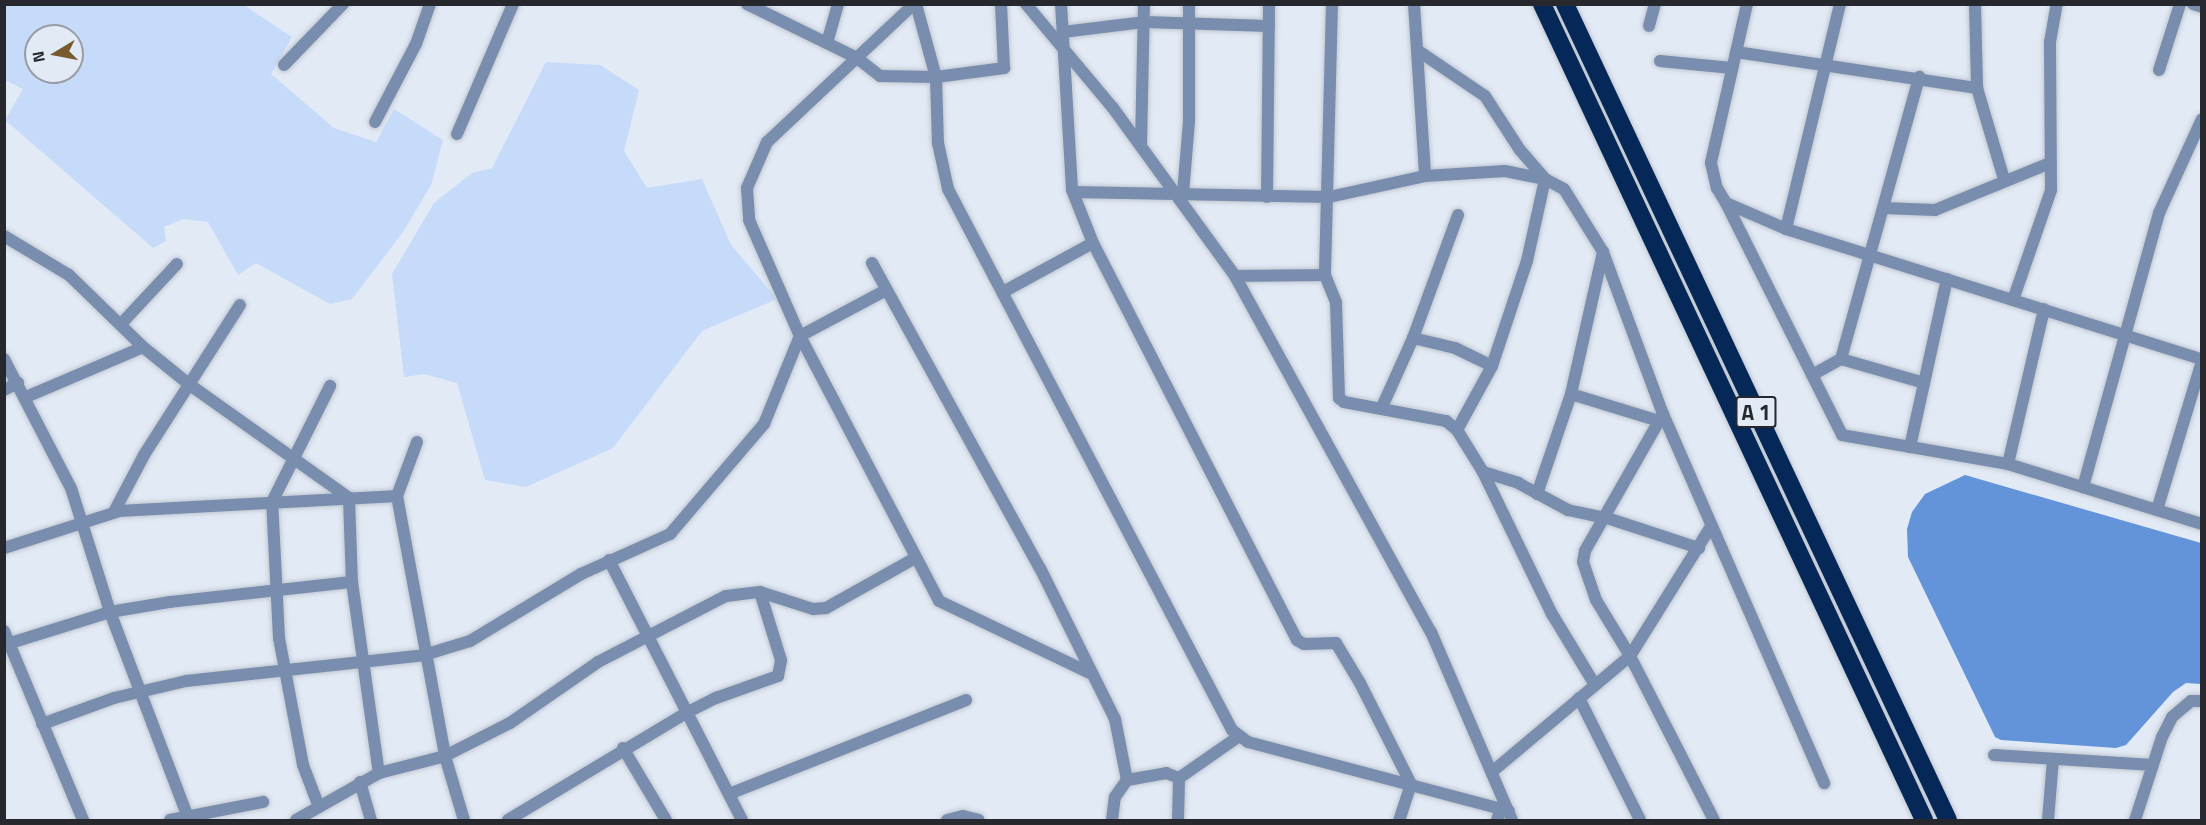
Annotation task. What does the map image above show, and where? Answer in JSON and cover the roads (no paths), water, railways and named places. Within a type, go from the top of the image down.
[{"type":"highway","name":"A 1","points":[[1542,4],[1924,820]]},
{"type":"highway","name":"A 1","points":[[1565,4],[1948,820]]},
{"type":"street","points":[[284,64],[343,4]]},
{"type":"street","points":[[375,122],[416,44],[430,4]]},
{"type":"street","points":[[457,134],[513,4]]},
{"type":"street","points":[[747,4],[857,58],[880,76],[936,77],[1004,68],[1001,4]]},
{"type":"street","points":[[827,43],[838,4]]},
{"type":"street","points":[[1090,673],[939,602],[800,336],[749,220],[747,188],[767,142],[915,4],[936,77],[941,169],[948,189],[1003,292],[1072,431],[1238,736],[1507,813]]},
{"type":"street","points":[[1026,4],[1063,46],[1180,192],[1235,276],[1431,632],[1493,771],[1507,813]]},
{"type":"street","points":[[1061,4],[1073,192],[1093,243],[1297,640],[1304,644],[1336,643],[1411,784],[1399,820]]},
{"type":"street","points":[[1141,145],[1144,4]]},
{"type":"street","points":[[1180,192],[1189,121],[1190,4]]},
{"type":"street","points":[[1267,197],[1269,4]]},
{"type":"street","points":[[1332,4],[1329,197],[1325,275],[1336,302],[1339,398],[1344,402],[1382,407],[1446,421],[1457,430],[1483,472],[1552,614],[1594,685]]},
{"type":"street","points":[[1414,4],[1425,176]]},
{"type":"street","points":[[1649,26],[1654,4]]},
{"type":"street","points":[[1747,4],[1711,163],[1717,188],[1842,435],[2008,464],[2202,524]]},
{"type":"street","points":[[1786,229],[1827,68],[1840,4]]},
{"type":"street","points":[[1975,4],[1977,88],[2004,179]]},
{"type":"street","points":[[2013,300],[2051,190],[2048,164],[2050,42],[2057,4]]},
{"type":"street","points":[[2159,70],[2180,4]]},
{"type":"street","points":[[2193,4],[2202,8]]},
{"type":"street","points":[[1063,32],[1145,22],[1269,26]]},
{"type":"street","points":[[1417,50],[1485,96],[1520,150],[1545,179]]},
{"type":"street","points":[[1736,52],[1827,68],[1918,77],[1977,88]]},
{"type":"street","points":[[1660,61],[1732,68]]},
{"type":"street","points":[[1841,359],[1918,77]]},
{"type":"street","points":[[2083,487],[2159,213],[2202,119]]},
{"type":"street","points":[[1883,208],[1935,210],[2004,179],[2048,164]]},
{"type":"street","points":[[1073,192],[1180,192],[1267,197],[1329,197],[1425,176],[1505,171],[1545,179],[1564,189],[1603,252],[1661,418],[1824,783]]},
{"type":"street","points":[[1457,430],[1492,366],[1527,261],[1545,179]]},
{"type":"street","points":[[1726,203],[1786,229],[2202,360],[2157,510]]},
{"type":"street","points":[[1382,407],[1413,338],[1458,215]]},
{"type":"street","points":[[4,236],[69,274],[142,347],[294,461],[349,498]]},
{"type":"street","points":[[1003,292],[1093,243]]},
{"type":"street","points":[[1537,494],[1571,394],[1603,252]]},
{"type":"street","points":[[872,263],[1040,567],[1090,673],[1115,719],[1127,780]]},
{"type":"street","points":[[121,324],[177,264]]},
{"type":"street","points":[[1235,276],[1325,275]]},
{"type":"street","points":[[1910,447],[1947,279]]},
{"type":"street","points":[[42,724],[138,691],[186,681],[424,655],[470,641],[609,560],[670,534],[764,424],[800,336],[886,290]]},
{"type":"street","points":[[114,512],[144,455],[240,305]]},
{"type":"street","points":[[2008,464],[2044,309]]},
{"type":"street","points":[[1413,338],[1455,348],[1492,366]]},
{"type":"street","points":[[26,398],[142,347]]},
{"type":"street","points":[[4,359],[71,488],[83,520],[110,612],[188,819]]},
{"type":"street","points":[[1812,375],[1841,359],[1924,383]]},
{"type":"street","points":[[4,390],[18,383]]},
{"type":"street","points":[[319,807],[303,765],[284,672],[274,592],[272,502],[330,386]]},
{"type":"street","points":[[1571,394],[1661,418]]},
{"type":"street","points":[[1661,418],[1607,518],[1585,551],[1585,578],[1630,656],[1714,820]]},
{"type":"street","points":[[417,442],[396,496],[424,655],[445,756],[464,820]]},
{"type":"street","points":[[1483,472],[1537,494],[1568,510],[1607,518],[1699,549]]},
{"type":"street","points":[[4,548],[83,520],[114,512],[396,496]]},
{"type":"street","points":[[349,498],[352,582],[379,773]]},
{"type":"street","points":[[1493,771],[1630,656],[1699,549],[1710,528]]},
{"type":"street","points":[[296,820],[379,773],[445,756],[510,723],[578,674],[647,635],[726,596],[760,592],[813,609],[826,608],[915,558]]},
{"type":"street","points":[[609,560],[742,820]]},
{"type":"street","points":[[8,644],[110,612],[170,602],[352,582]]},
{"type":"street","points":[[508,820],[623,748],[686,713],[781,673],[781,660],[760,592]]},
{"type":"street","points":[[4,631],[83,820]]},
{"type":"street","points":[[1579,698],[1640,820]]},
{"type":"street","points":[[729,794],[966,700]]},
{"type":"street","points":[[2135,820],[2172,717],[2191,701],[2202,702]]},
{"type":"street","points":[[1179,778],[1238,736]]},
{"type":"street","points":[[623,748],[666,820]]},
{"type":"street","points":[[1994,756],[2153,765]]},
{"type":"street","points":[[2048,820],[2054,759]]},
{"type":"street","points":[[1112,820],[1115,797],[1127,780],[1166,773],[1179,778]]},
{"type":"street","points":[[1178,820],[1179,778]]},
{"type":"street","points":[[360,782],[371,820]]},
{"type":"street","points":[[170,820],[188,819],[263,802]]},
{"type":"street","points":[[1497,820],[1507,813]]},
{"type":"street","points":[[947,820],[963,816],[979,820]]},
{"type":"water","points":[[1965,475],[2201,543],[2201,684],[2186,683],[2173,692],[2126,745],[2116,748],[2001,740],[1995,737],[1908,557],[1907,529],[1912,512],[1925,494]]}]
